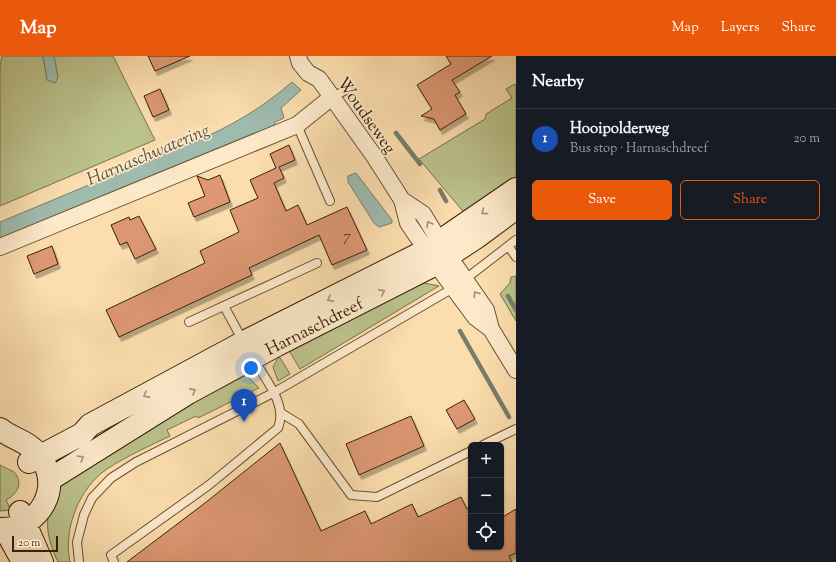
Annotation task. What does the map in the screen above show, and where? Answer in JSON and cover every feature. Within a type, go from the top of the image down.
[{"type":"street","name":"Woudseweg","points":[[298,56],[300,64],[308,72],[319,79],[402,200],[423,214],[438,253],[460,283],[475,316],[491,329],[516,370]]},
{"type":"street","points":[[0,247],[297,125],[332,97]]},
{"type":"street","name":"Harnaschdreef","points":[[438,253],[516,189]]},
{"type":"street","name":"Harnaschdreef","points":[[34,455],[82,434],[90,425],[248,350],[438,253],[482,233],[516,208]]},
{"type":"street","name":"Harnaschdreef","points":[[49,480],[72,464],[188,393],[248,350]]},
{"type":"street","points":[[4,438],[13,450],[34,455],[49,480],[47,497],[13,530]]},
{"type":"street","points":[[10,562],[13,530],[19,512],[30,503],[36,490],[34,455]]},
{"type":"street","points":[[13,530],[23,562]]},
{"type":"street","points":[[13,530],[42,562]]},
{"type":"street","points":[[13,530],[52,562]]},
{"type":"lane","points":[[332,97],[348,89]]},
{"type":"lane","points":[[297,125],[330,201]]},
{"type":"lane","name":"Harnaschdreef","points":[[79,562],[77,542],[81,525],[92,498],[111,478],[136,462],[273,393],[460,283],[516,240]]},
{"type":"lane","points":[[508,246],[516,257]]},
{"type":"lane","points":[[189,322],[317,263]]},
{"type":"lane","points":[[114,562],[111,555],[209,485],[273,433],[281,420],[281,413],[273,393],[224,306]]},
{"type":"lane","points":[[281,413],[299,424],[351,495],[377,497],[468,452]]},
{"type":"lane","points":[[489,442],[516,428]]},
{"type":"green space","points":[[2,56],[43,56],[47,80],[58,78],[54,56],[113,56],[155,140],[0,206],[0,66]]},
{"type":"green space","points":[[515,84],[516,180],[467,216],[419,159],[485,119],[486,114],[512,98],[506,89]]},
{"type":"green space","points":[[516,276],[516,321],[500,294],[510,283],[511,277]]},
{"type":"green space","points":[[419,282],[439,286],[300,369],[288,349]]},
{"type":"green space","points":[[279,356],[290,374],[278,381],[273,367]]},
{"type":"green space","points":[[238,374],[247,376],[259,388],[198,418],[196,416],[167,430],[170,436],[138,451],[107,469],[97,477],[88,487],[75,510],[69,536],[68,549],[70,562],[58,562],[49,539],[48,519],[54,499],[67,478]]},
{"type":"green space","points":[[0,465],[14,472],[19,480],[18,488],[10,498],[6,500],[11,510],[0,511]]},
{"type":"shaded area","points":[[43,56],[54,56],[58,78],[55,83],[47,80]]},
{"type":"shaded area","points":[[292,82],[301,90],[281,108],[284,118],[275,122],[274,126],[0,240],[0,222],[214,133],[255,110]]},
{"type":"shaded area","points":[[356,173],[392,220],[392,223],[379,227],[374,223],[348,182],[348,176]]},
{"type":"building","points":[[148,56],[190,56],[155,71]]},
{"type":"building","points":[[446,56],[492,56],[452,80],[460,92],[455,95],[466,114],[440,130],[434,119],[421,116],[432,109],[417,85],[451,64]]},
{"type":"building","points":[[160,89],[169,110],[153,117],[144,96]]},
{"type":"building","points":[[289,145],[295,160],[279,167],[284,178],[274,183],[286,211],[298,205],[307,225],[347,207],[367,250],[332,265],[319,235],[249,268],[252,275],[119,337],[106,310],[205,263],[200,251],[239,232],[230,210],[258,198],[250,180],[276,168],[270,154]]},
{"type":"building","points":[[220,175],[230,202],[194,217],[188,203],[205,196],[197,176],[208,180]]},
{"type":"building","points":[[139,216],[156,249],[135,259],[127,242],[120,245],[111,225],[129,217],[130,220]]},
{"type":"building","points":[[52,246],[58,264],[34,274],[27,256]]},
{"type":"building","points":[[464,400],[475,419],[457,429],[446,410]]},
{"type":"building","points":[[411,416],[424,446],[359,475],[346,444]]},
{"type":"building","points":[[280,443],[321,531],[365,511],[371,524],[412,504],[418,517],[461,497],[468,508],[468,550],[504,550],[504,516],[516,509],[516,553],[509,556],[512,562],[127,562],[205,503]]},
{"type":"waterway","points":[[396,133],[420,164]]},
{"type":"waterway","points":[[440,190],[446,201]]},
{"type":"waterway","points":[[508,296],[516,310]]},
{"type":"waterway","points":[[460,331],[509,417]]},
{"type":"place","name":"Hooipolderweg","points":[[244,422]]},
{"type":"water label","name":"Harnaschwatering","points":[[148,154]]}]
